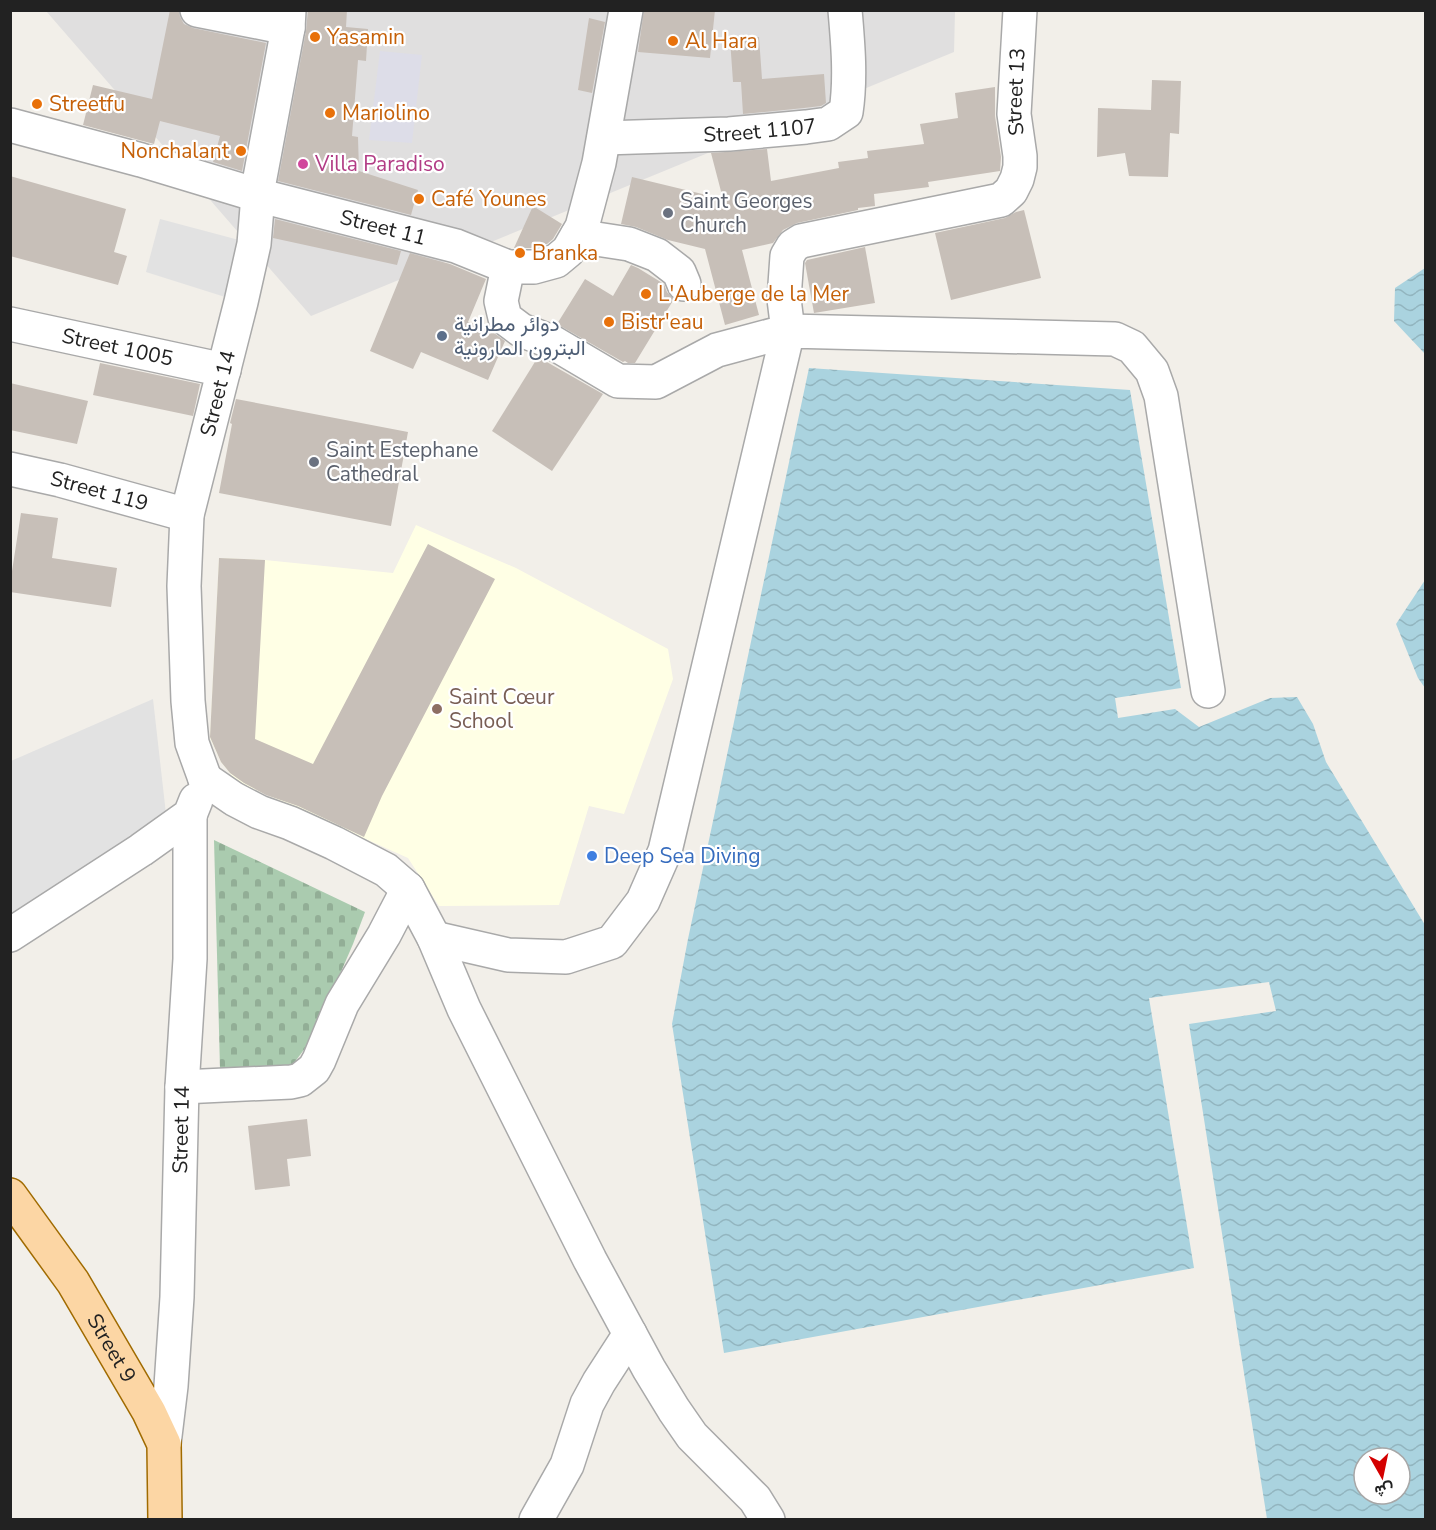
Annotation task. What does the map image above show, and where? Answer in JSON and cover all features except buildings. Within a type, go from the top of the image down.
[{"type":"main road","name":"Street 9","points":[[10,1195],[73,1282],[149,1412],[164,1444],[165,1520]]},
{"type":"street","points":[[197,10],[288,19]]},
{"type":"street","points":[[627,10],[599,163],[579,231],[568,251],[556,261],[534,267],[508,267],[501,302],[505,318],[520,330],[552,342],[618,381],[656,382],[717,350],[789,331],[1114,339],[1132,347],[1152,371],[1161,396],[1208,691]]},
{"type":"street","name":"Street 1107","points":[[604,138],[739,133],[828,124],[846,112],[847,106],[849,80],[845,10]]},
{"type":"street","name":"Street 13","points":[[789,331],[784,299],[787,255],[793,246],[801,241],[1001,200],[1011,192],[1020,167],[1014,114],[1020,10]]},
{"type":"street","name":"Street 14","points":[[205,779],[192,743],[188,701],[184,586],[188,515],[254,244],[257,195],[288,19]]},
{"type":"street","name":"Street 11","points":[[10,125],[141,160],[257,195],[456,246],[508,267]]},
{"type":"street","points":[[579,231],[629,244],[657,255],[679,272],[684,284]]},
{"type":"street","name":"Street 1005","points":[[10,324],[224,370]]},
{"type":"street","points":[[434,938],[508,955],[566,957],[612,942],[643,901],[666,852],[789,331]]},
{"type":"street","name":"Street 119","points":[[10,469],[60,480],[188,515]]},
{"type":"street","points":[[10,935],[141,850],[190,815],[205,779],[234,800],[334,843],[386,870],[408,889],[434,938],[464,1010],[590,1260],[662,1390],[692,1436],[755,1499],[768,1520]]},
{"type":"street","name":"Street 14","points":[[164,1444],[171,1386],[177,1297],[182,1087],[190,959],[190,815]]},
{"type":"street","points":[[182,1087],[291,1082],[308,1075],[319,1059],[342,1004],[384,935],[408,889]]},
{"type":"street","points":[[537,1520],[567,1465],[586,1404],[630,1334]]},
{"type":"shaded area","points":[[46,11],[955,11],[954,52],[311,316]]},
{"type":"shaded area","points":[[380,51],[422,55],[412,143],[369,140]]},
{"type":"shaded area","points":[[160,219],[254,244],[241,302],[146,272]]},
{"type":"shaded area","name":"Saint Cœur School","points":[[416,525],[516,568],[668,649],[673,679],[624,814],[589,806],[559,905],[439,906],[408,858],[236,781],[221,762],[210,738],[219,558],[265,560],[393,573]]},
{"type":"shaded area","points":[[153,699],[166,814],[11,920],[11,761]]},
{"type":"green space","points":[[214,840],[365,912],[312,1039],[291,1067],[220,1069]]},
{"type":"water","points":[[1425,268],[1425,354],[1394,321],[1395,288]]},
{"type":"water","points":[[809,368],[1130,390],[1181,688],[1115,698],[1118,718],[1175,709],[1199,727],[1270,698],[1297,697],[1313,724],[1326,762],[1425,925],[1425,1519],[1267,1519],[1189,1024],[1276,1011],[1269,982],[1149,998],[1194,1268],[724,1353],[672,1024]]},
{"type":"water","points":[[1425,580],[1425,688],[1418,678],[1396,624]]},
{"type":"place","name":"Yasamin","points":[[315,37]]},
{"type":"place","name":"Al Hara","points":[[673,41]]},
{"type":"place","name":"Streetfu","points":[[37,104]]},
{"type":"place","name":"Mariolino","points":[[330,113]]},
{"type":"place","name":"Nonchalant","points":[[241,151]]},
{"type":"place","name":"Villa Paradiso","points":[[303,164]]},
{"type":"place","name":"Café Younes","points":[[419,199]]},
{"type":"place","name":"Saint Georges Church","points":[[668,213]]},
{"type":"place","name":"Branka","points":[[520,253]]},
{"type":"place","name":"L'Auberge de la Mer","points":[[646,294]]},
{"type":"place","name":"Bistr'eau","points":[[609,322]]},
{"type":"place","name":"دوائر مطرانية البترون المارونية","points":[[442,336]]},
{"type":"place","name":"Saint Estephane Cathedral","points":[[314,462]]},
{"type":"place","name":"Saint Cœur School","points":[[437,709]]},
{"type":"place","name":"Deep Sea Diving","points":[[592,856]]}]
